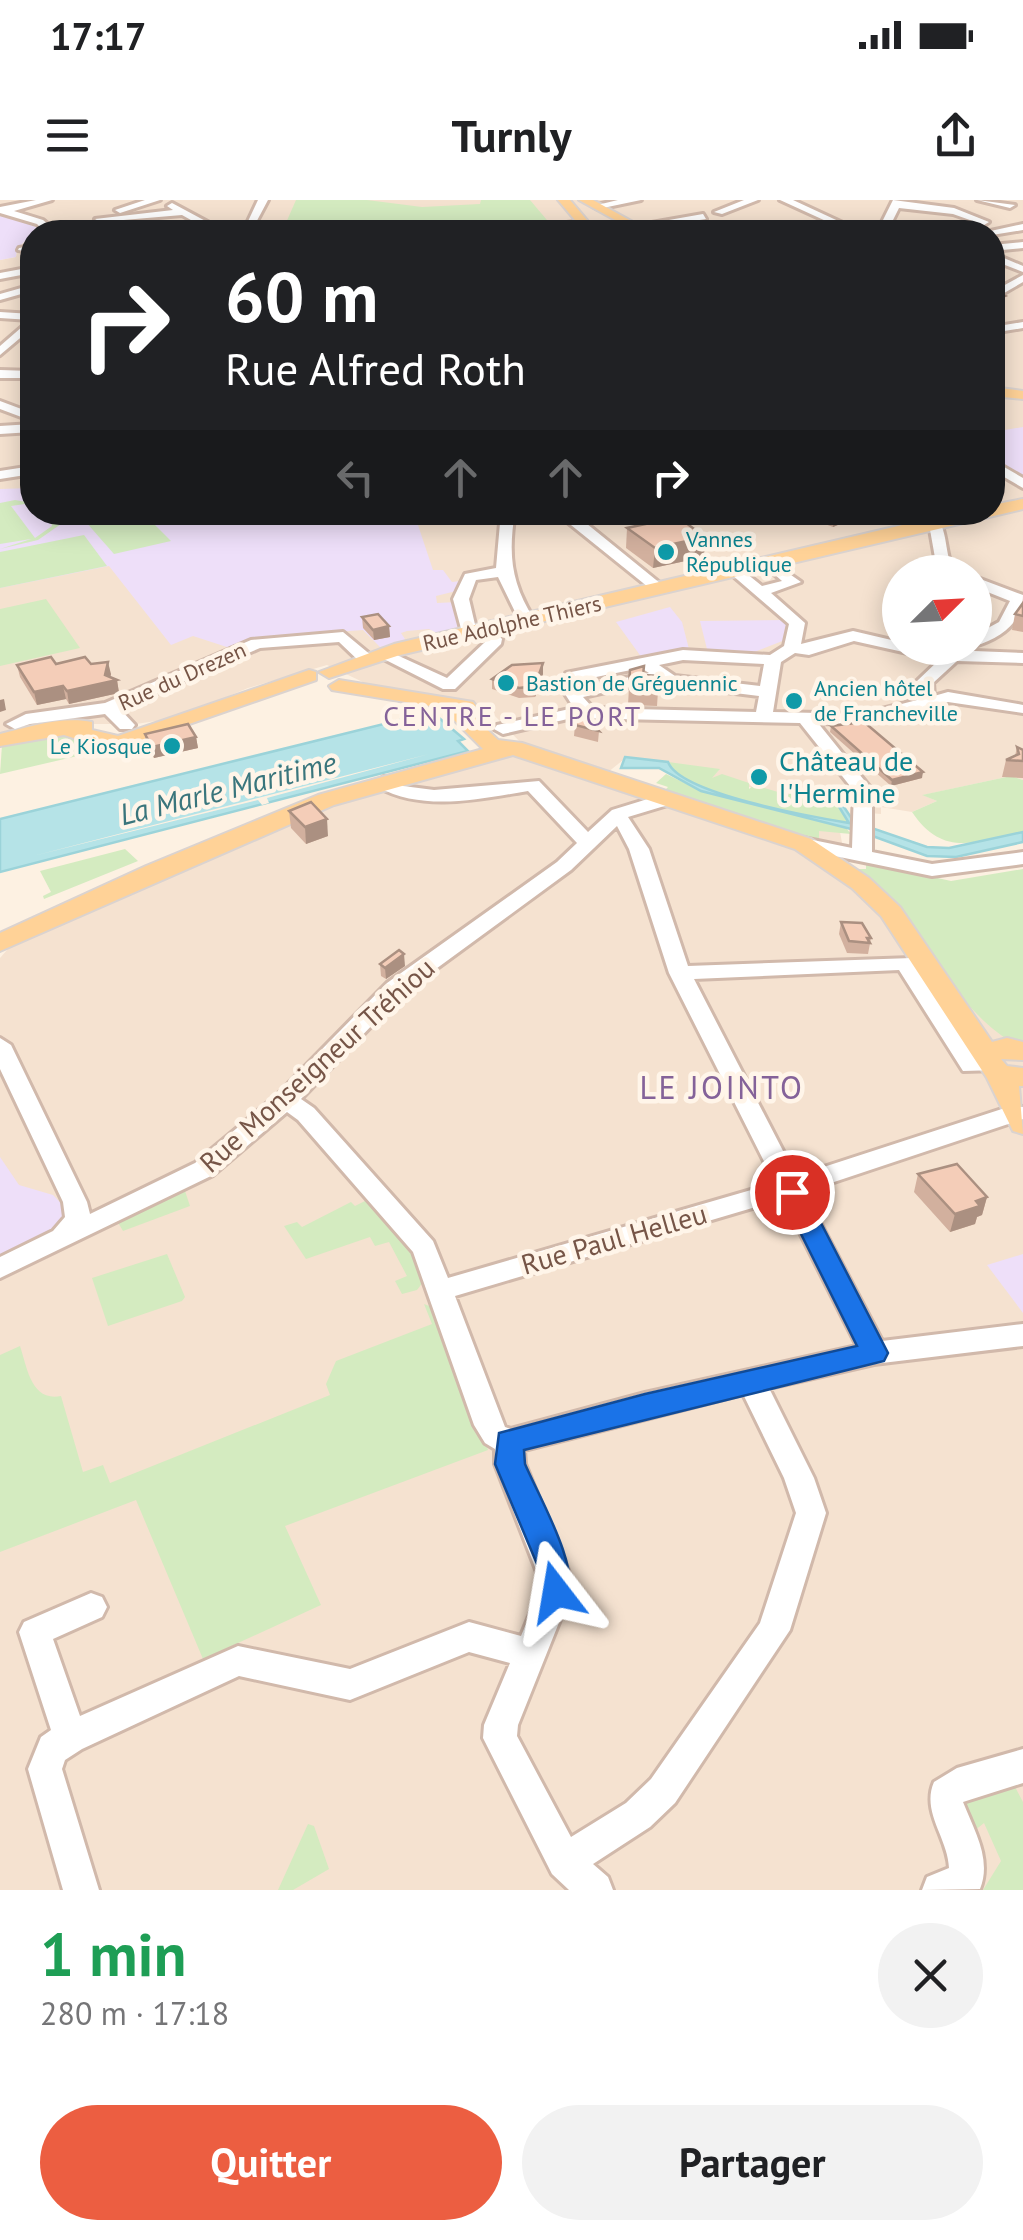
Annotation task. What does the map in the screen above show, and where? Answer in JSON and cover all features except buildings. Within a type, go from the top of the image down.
[{"type":"main road","points":[[564,200],[580,220]]},
{"type":"main road","points":[[592,203],[622,220]]},
{"type":"main road","name":"Rue Adolphe Thiers","points":[[374,656],[658,588],[735,571],[780,566],[913,525]]},
{"type":"main road","points":[[8,731],[116,727],[189,718],[277,685],[325,679],[374,656]]},
{"type":"main road","points":[[325,679],[475,709],[504,746],[803,844],[874,892],[963,1017],[1002,1063],[1020,1119]]},
{"type":"main road","points":[[0,943],[326,800],[504,746]]},
{"type":"street","points":[[1,210],[47,200]]},
{"type":"street","points":[[184,212],[128,220],[100,218],[158,200],[184,212],[200,220]]},
{"type":"street","points":[[592,203],[636,200]]},
{"type":"street","points":[[719,212],[753,200]]},
{"type":"street","points":[[785,200],[829,220]]},
{"type":"street","points":[[804,209],[824,200]]},
{"type":"street","points":[[982,200],[1010,205]]},
{"type":"street","points":[[897,202],[977,220]]},
{"type":"street","points":[[1,210],[31,220]]},
{"type":"street","points":[[688,220],[703,217]]},
{"type":"street","points":[[0,352],[20,332]]},
{"type":"street","points":[[505,525],[500,553],[508,595],[526,619]]},
{"type":"street","points":[[580,525],[651,576],[658,588]]},
{"type":"street","points":[[927,525],[938,555]]},
{"type":"street","points":[[762,592],[793,582],[780,566]]},
{"type":"street","points":[[476,631],[461,599],[470,577],[504,571]]},
{"type":"street","points":[[735,571],[797,623],[792,648]]},
{"type":"street","points":[[992,589],[1021,600],[1005,625],[992,632]]},
{"type":"street","name":"Rue du Drezen","points":[[8,731],[26,718],[116,727],[257,642],[343,637],[374,656],[449,685],[492,644],[494,639],[476,631]]},
{"type":"street","points":[[588,842],[532,786],[504,746],[643,662],[683,655],[774,660],[792,648],[810,650],[853,636],[882,644]]},
{"type":"street","points":[[992,657],[1023,658]]},
{"type":"street","points":[[764,717],[774,660]]},
{"type":"street","points":[[643,662],[660,675],[731,689],[769,689]]},
{"type":"street","points":[[926,703],[924,682],[944,665]]},
{"type":"street","points":[[574,702],[660,675]]},
{"type":"street","points":[[574,702],[764,717],[863,719],[948,697],[1021,711]]},
{"type":"street","points":[[804,718],[863,790],[863,822]]},
{"type":"street","points":[[384,783],[402,791],[448,794],[532,786]]},
{"type":"street","name":"Rue Monseigneur Tréhiou","points":[[0,1268],[196,1174],[286,1100],[395,988],[564,866],[616,816],[664,800]]},
{"type":"street","points":[[616,816],[627,824],[640,849],[680,973],[874,1353]]},
{"type":"street","points":[[803,844],[863,822]]},
{"type":"street","points":[[863,822],[932,870],[1023,858]]},
{"type":"street","points":[[680,973],[905,964],[1002,1063]]},
{"type":"street","points":[[0,1045],[75,1202],[78,1219],[63,1236]]},
{"type":"street","points":[[286,1100],[306,1114],[424,1248],[488,1425],[495,1435],[509,1442],[874,1353],[1023,1336]]},
{"type":"street","name":"Rue Paul Helleu","points":[[440,1290],[1020,1119]]},
{"type":"street","points":[[75,1202],[93,1212],[114,1210]]},
{"type":"street","points":[[565,1861],[638,1815],[663,1791],[774,1630],[811,1513],[794,1466],[751,1381]]},
{"type":"street","points":[[509,1442],[510,1464],[558,1585],[500,1738],[565,1861],[595,1890]]},
{"type":"street","points":[[70,1736],[35,1632],[91,1607]]},
{"type":"street","points":[[81,1890],[45,1769],[53,1748],[70,1736],[238,1661],[350,1685],[469,1637],[483,1637],[530,1653]]},
{"type":"street","points":[[940,1890],[962,1882],[968,1867],[945,1801],[950,1788],[1023,1766]]},
{"type":"shaded area","points":[[0,200],[1023,200],[1023,780],[1011,776],[923,795],[937,801],[912,812],[881,807],[881,814],[869,813],[865,801],[792,792],[788,796],[711,778],[719,770],[623,760],[607,773],[819,838],[819,830],[840,832],[846,864],[882,889],[1023,1049],[1023,1890],[0,1890],[0,958],[15,941],[308,813],[521,743],[494,715],[469,703],[367,684],[327,665],[248,688],[176,718],[136,724],[56,724],[0,736],[0,260],[16,257],[20,246],[20,525],[1005,525],[1005,220],[20,220],[0,212]]},
{"type":"shaded area","points":[[0,212],[20,220],[20,246],[16,257],[0,260]]},
{"type":"shaded area","points":[[1023,427],[1023,476],[1005,465],[1005,430]]},
{"type":"shaded area","points":[[20,488],[20,525],[418,525],[433,570],[443,570],[452,582],[461,581],[456,591],[436,596],[437,603],[458,602],[461,628],[438,634],[429,629],[407,631],[401,633],[405,639],[401,643],[380,647],[363,630],[256,638],[233,649],[193,636],[171,645],[109,566],[0,588],[0,489]]},
{"type":"shaded area","points":[[670,607],[682,622],[690,653],[642,658],[616,622]]},
{"type":"shaded area","points":[[789,620],[790,638],[749,654],[708,653],[700,621]]},
{"type":"shaded area","points":[[0,1157],[19,1185],[53,1195],[66,1208],[67,1217],[62,1227],[0,1263]]},
{"type":"shaded area","points":[[1023,1254],[1023,1313],[987,1265]]},
{"type":"green space","points":[[296,200],[367,200],[422,207],[480,204],[481,200],[530,200],[547,220],[287,220]]},
{"type":"green space","points":[[20,501],[20,505],[11,506],[20,525],[25,525],[35,538],[52,525],[60,525],[38,540],[0,549],[31,539],[0,544],[0,503]]},
{"type":"green space","points":[[89,525],[155,525],[171,541],[114,554]]},
{"type":"green space","points":[[84,535],[107,566],[0,588],[0,552]]},
{"type":"green space","points":[[46,599],[80,648],[0,666],[0,609]]},
{"type":"green space","points":[[54,734],[79,736],[94,744],[86,754],[0,774],[2,745]]},
{"type":"green space","points":[[668,762],[720,769],[712,778],[722,774],[749,783],[749,789],[754,785],[788,795],[792,792],[833,797],[849,824],[721,794],[678,774]]},
{"type":"green space","points":[[666,774],[701,791],[846,828],[851,834],[819,831],[819,839],[778,831],[662,793],[668,787],[656,783]]},
{"type":"green space","points":[[1011,776],[1023,780],[1023,832],[975,842],[948,841],[936,836],[912,812],[937,801],[922,795]]},
{"type":"green space","points":[[125,849],[138,861],[44,899],[51,892],[40,871]]},
{"type":"green space","points":[[866,862],[951,881],[1023,869],[1023,1049],[995,1031],[972,1009],[901,912],[856,869],[866,869]]},
{"type":"green space","points":[[184,1188],[190,1206],[123,1231],[116,1219]]},
{"type":"green space","points":[[371,1198],[417,1254],[426,1278],[417,1290],[402,1294],[395,1281],[407,1276],[389,1242],[375,1246],[370,1237],[306,1259],[284,1226],[297,1222],[302,1227],[351,1202],[355,1206]]},
{"type":"green space","points":[[167,1254],[185,1297],[182,1301],[108,1326],[92,1278]]},
{"type":"green space","points":[[424,1304],[437,1309],[488,1450],[285,1526],[321,1605],[203,1659],[136,1500],[0,1552],[0,1355],[20,1346],[37,1388],[43,1394],[61,1396],[83,1472],[103,1465],[110,1483],[330,1395],[326,1384],[336,1361],[432,1324]]},
{"type":"green space","points":[[1014,1785],[1023,1802],[1023,1890],[983,1890],[1001,1861],[984,1823],[969,1835],[960,1810],[964,1799]]},
{"type":"green space","points":[[308,1824],[314,1826],[329,1869],[293,1890],[278,1890]]},
{"type":"water","name":"La Marle Maritime","points":[[432,712],[464,739],[458,741],[468,751],[0,872],[0,819]]},
{"type":"water","points":[[625,757],[668,762],[678,774],[721,794],[849,823],[833,797],[838,798],[854,822],[927,847],[949,848],[1023,832],[1023,842],[956,857],[927,856],[859,831],[701,791],[659,768],[621,768]]},
{"type":"pier","points":[[429,754],[267,798],[269,803],[262,805],[258,800],[37,855]]},
{"type":"place","name":"Vannes République","points":[[666,552]]},
{"type":"place","name":"Bastion de Gréguennic","points":[[506,683]]},
{"type":"place","name":"Ancien hôtel de Francheville","points":[[794,701]]},
{"type":"place","name":"Le Kiosque","points":[[172,746]]},
{"type":"place","name":"Château de l'Hermine","points":[[759,777]]},
{"type":"district","name":"CENTRE - LE PORT","points":[[513,716]]},
{"type":"district","name":"LE JOINTO","points":[[722,1088]]},
{"type":"route","points":[[556,1592],[558,1579],[510,1464],[509,1442],[645,1405],[874,1353],[792,1192]]}]
